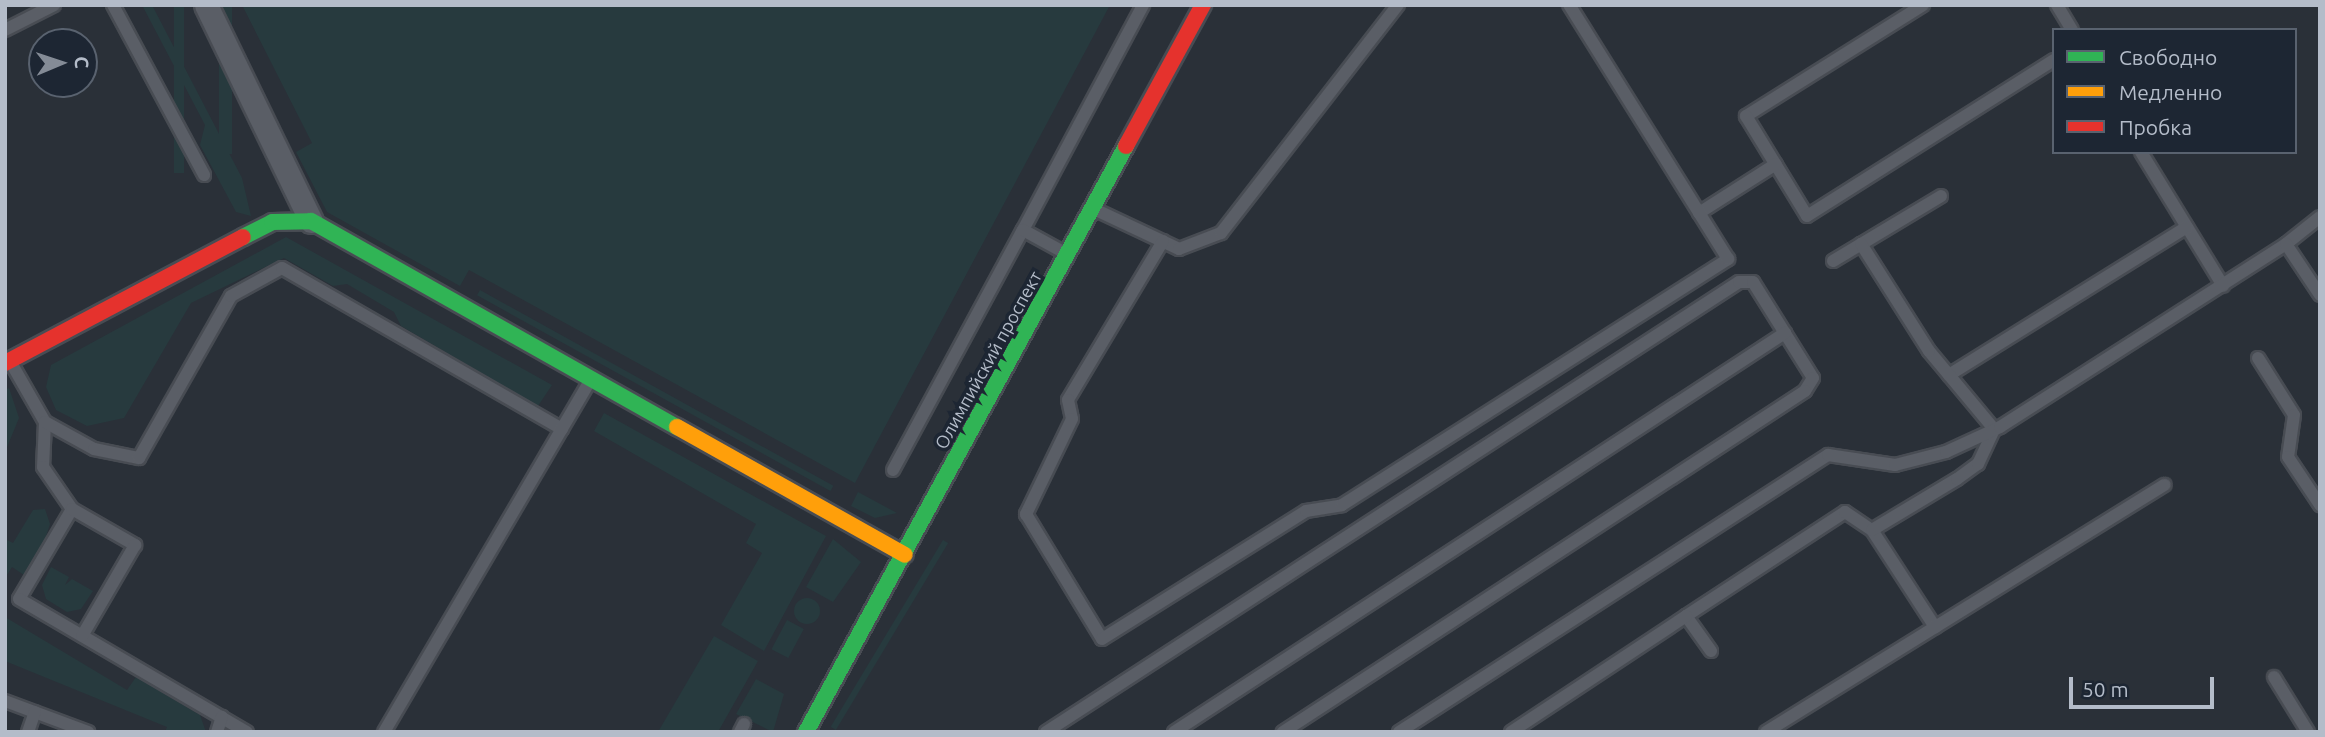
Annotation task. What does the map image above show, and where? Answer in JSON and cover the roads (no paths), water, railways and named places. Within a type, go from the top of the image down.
[{"type":"street","points":[[206,5],[311,221]]},
{"type":"street","name":"Олимпийский проспект","points":[[806,732],[1203,5]]},
{"type":"street","points":[[8,362],[272,222],[311,221],[905,555]]},
{"type":"lane","points":[[5,30],[54,5]]},
{"type":"lane","points":[[113,5],[204,175]]},
{"type":"lane","points":[[893,470],[1143,5]]},
{"type":"lane","points":[[1093,209],[1179,248],[1221,233],[1398,5]]},
{"type":"lane","points":[[1163,241],[1068,400],[1072,418],[1026,514],[1102,639],[1306,511],[1342,505],[1728,259],[1569,5]]},
{"type":"lane","points":[[1923,5],[1746,116],[1807,216],[2052,61]]},
{"type":"lane","points":[[2057,5],[2071,28]]},
{"type":"lane","points":[[2142,154],[2223,286]]},
{"type":"lane","points":[[1699,213],[1776,164]]},
{"type":"lane","points":[[1833,261],[1941,196]]},
{"type":"lane","points":[[1399,732],[1828,454],[1895,466],[1994,429],[2223,286],[2320,217]]},
{"type":"lane","points":[[1949,374],[2187,227]]},
{"type":"lane","points":[[1023,230],[1068,254]]},
{"type":"lane","points":[[2286,243],[2320,295]]},
{"type":"lane","points":[[1861,244],[1949,374],[1994,429]]},
{"type":"lane","points":[[8,362],[45,422],[94,449],[139,458],[231,296],[282,268],[562,429]]},
{"type":"lane","points":[[1046,732],[1738,282],[1754,282],[1813,378],[1805,391],[1283,732]]},
{"type":"lane","points":[[1174,732],[1785,333]]},
{"type":"lane","points":[[2258,358],[2294,415],[2288,457],[2320,505]]},
{"type":"lane","points":[[384,732],[592,379]]},
{"type":"lane","points":[[45,422],[43,467],[72,509],[135,545],[82,636]]},
{"type":"lane","points":[[1872,530],[1978,464],[1994,429]]},
{"type":"lane","points":[[1766,732],[2165,485]]},
{"type":"lane","points":[[72,509],[19,599],[247,732]]},
{"type":"lane","points":[[1511,732],[1845,512],[1872,530],[1935,627]]},
{"type":"lane","points":[[1686,616],[1711,651]]},
{"type":"lane","points":[[2274,677],[2308,732]]},
{"type":"lane","points":[[5,701],[86,731]]},
{"type":"lane","points":[[28,732],[35,712]]},
{"type":"lane","points":[[217,732],[222,717]]}]
